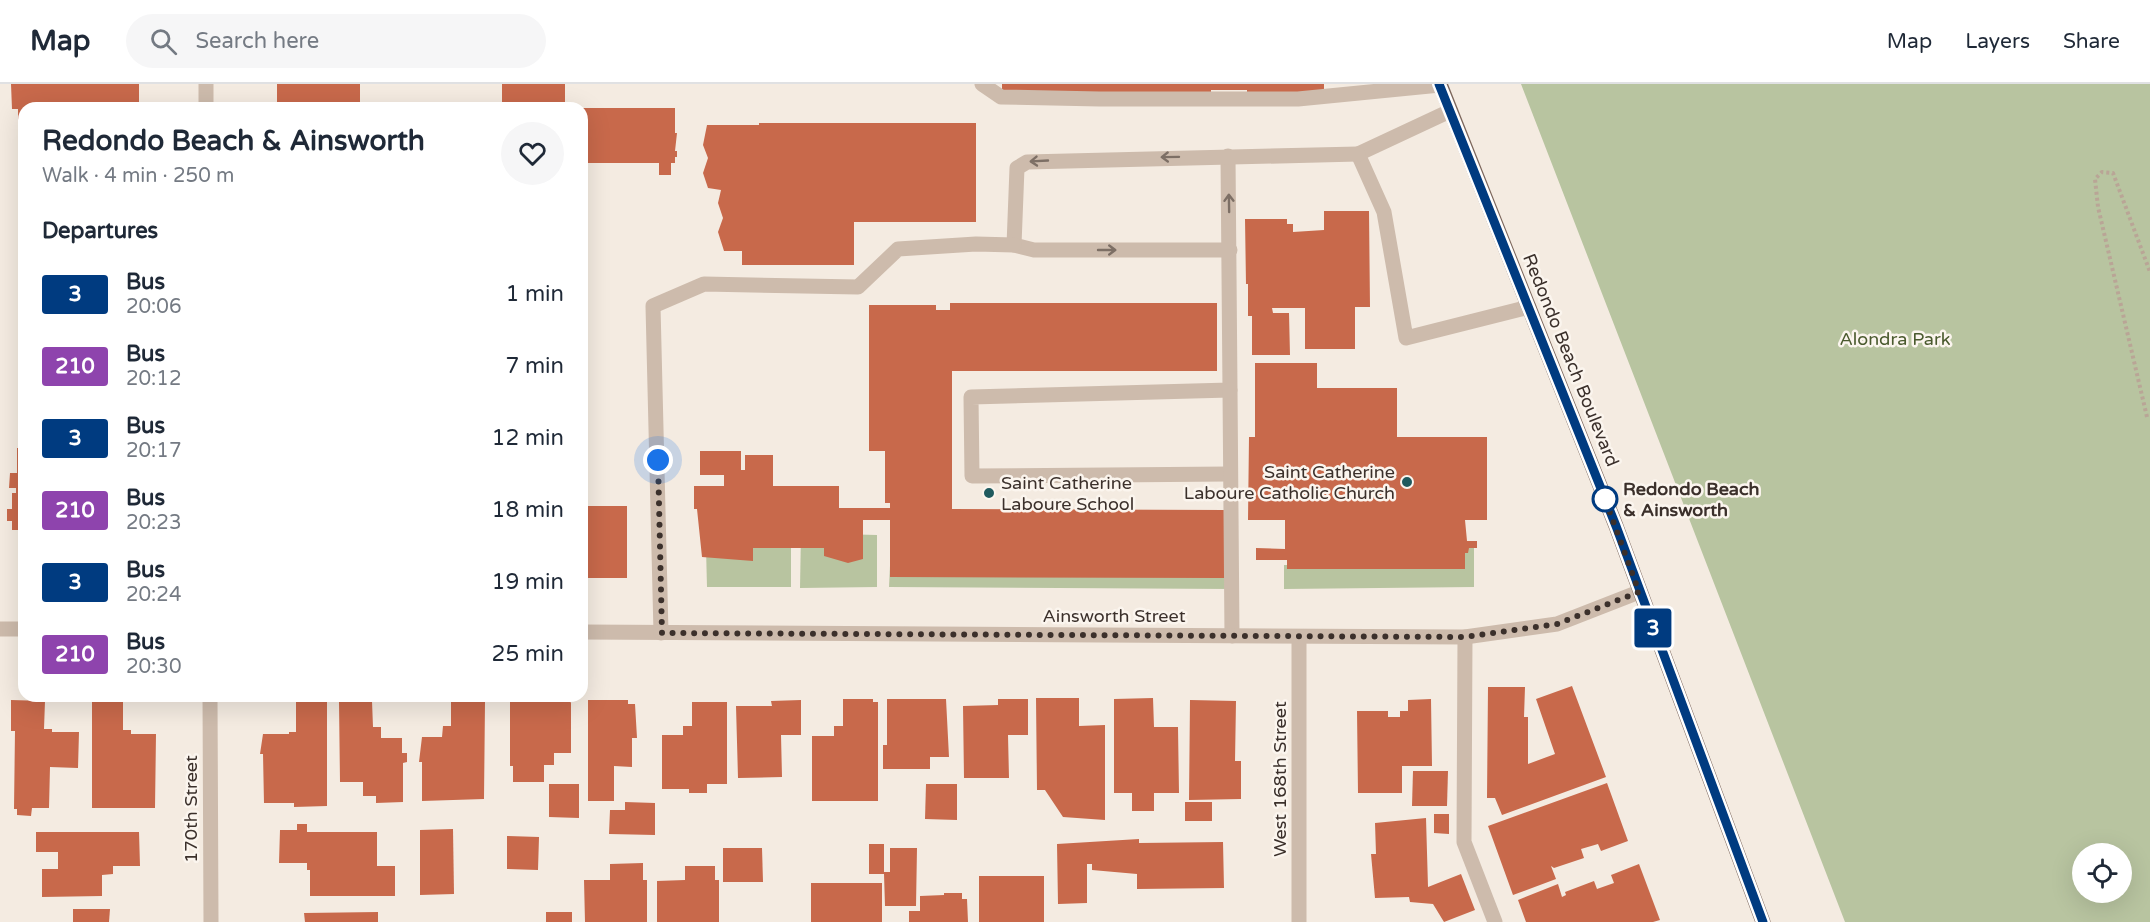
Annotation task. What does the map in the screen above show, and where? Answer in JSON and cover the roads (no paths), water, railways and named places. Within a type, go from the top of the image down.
[{"type":"main road","name":"Redondo Beach Boulevard","points":[[1440,85],[1616,526],[1763,922]]},
{"type":"street","points":[[206,84],[206,102]]},
{"type":"street","points":[[982,84],[1001,97],[1100,99],[1298,99],[1440,85]]},
{"type":"street","points":[[1014,245],[1017,168],[1027,162],[1358,154],[1450,111]]},
{"type":"street","points":[[1358,154],[1384,213],[1406,338],[1529,307]]},
{"type":"street","points":[[1228,156],[1232,636]]},
{"type":"street","points":[[662,633],[653,306],[704,284],[858,287],[897,249],[976,244],[1014,245],[1034,250],[1230,250]]},
{"type":"street","points":[[1229,474],[972,476],[971,396],[1230,390]]},
{"type":"street","name":"Ainsworth Street","points":[[588,632],[1465,637],[1557,624],[1639,592]]},
{"type":"street","points":[[0,629],[18,629]]},
{"type":"street","name":"West 168th Street","points":[[1299,637],[1299,922]]},
{"type":"street","points":[[1465,637],[1464,842],[1495,922]]},
{"type":"street","name":"170th Street","points":[[210,702],[211,922]]},
{"type":"place","name":"Saint Catherine Laboure Catholic Church","points":[[1407,482]]},
{"type":"place","name":"Saint Catherine Laboure School","points":[[989,493]]},
{"type":"place","name":"Redondo Beach & Ainsworth","points":[[1605,499]]},
{"type":"park label","name":"Alondra Park","points":[[1895,339]]}]
